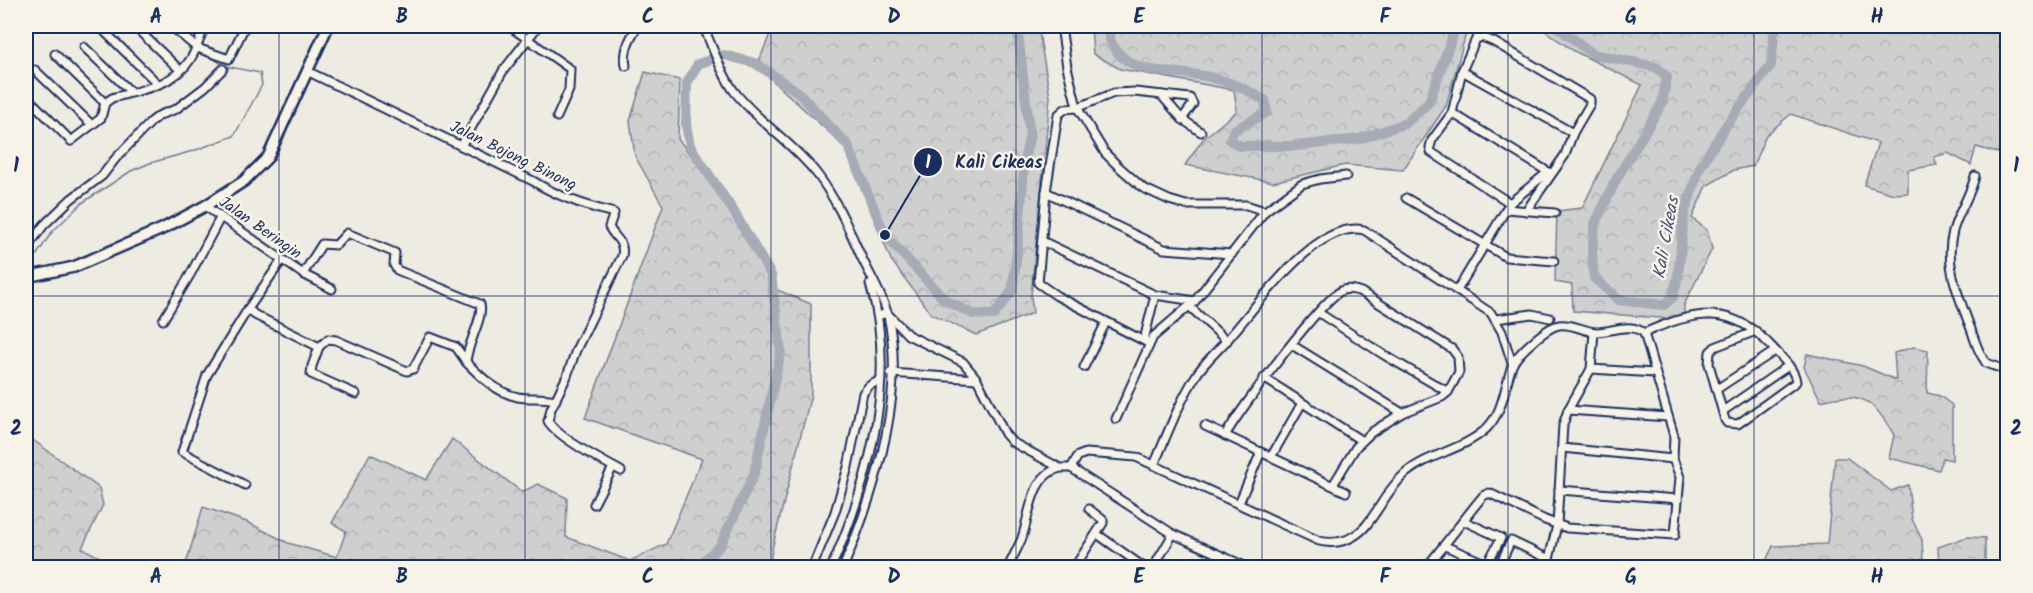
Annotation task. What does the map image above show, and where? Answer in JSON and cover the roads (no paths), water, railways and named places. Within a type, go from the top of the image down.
[{"type":"main road","points":[[26,277],[74,267],[162,230],[244,181],[268,157],[328,26]]},
{"type":"street","points":[[134,26],[180,70]]},
{"type":"street","points":[[172,26],[197,48],[229,59],[245,26]]},
{"type":"street","points":[[509,26],[570,69],[569,90],[557,117]]},
{"type":"street","points":[[461,146],[503,71],[538,26]]},
{"type":"street","points":[[626,66],[625,54],[638,26]]},
{"type":"street","points":[[703,26],[724,75],[735,93],[802,156],[817,174],[839,209],[888,313],[909,335],[963,362],[977,379],[1005,434],[1012,442],[1060,468]]},
{"type":"street","points":[[1061,26],[1067,67],[1077,107],[1105,153],[1143,188],[1186,205],[1246,205],[1265,211]]},
{"type":"street","points":[[26,96],[71,141],[101,118],[105,103],[112,98],[168,82],[189,62],[197,48],[204,27]]},
{"type":"street","points":[[180,34],[204,27]]},
{"type":"street","points":[[105,32],[158,84]]},
{"type":"street","points":[[1526,211],[1550,173],[1565,155],[1573,133],[1590,104],[1590,99],[1482,37],[1476,39],[1462,71],[1452,113],[1432,140],[1431,152],[1508,206],[1526,211],[1556,213]]},
{"type":"street","points":[[84,47],[131,92]]},
{"type":"street","points":[[55,54],[105,103]]},
{"type":"street","points":[[26,249],[44,225],[71,199],[102,176],[152,121],[176,109],[206,87],[223,69]]},
{"type":"street","points":[[35,70],[92,126]]},
{"type":"street","name":"Jalan Bojong Binong","points":[[308,71],[562,197],[615,214],[609,227],[621,241],[624,248],[622,256],[576,350],[548,418],[551,426],[617,469],[594,504]]},
{"type":"street","points":[[1462,71],[1573,133]]},
{"type":"street","points":[[1146,342],[1040,286],[1038,277],[1058,115],[1062,111],[1114,93],[1135,92],[1192,100],[1193,104],[1182,119]]},
{"type":"street","points":[[1161,95],[1182,119],[1201,132]]},
{"type":"street","points":[[1452,113],[1550,173]]},
{"type":"street","points":[[1458,289],[1508,206],[1550,173]]},
{"type":"street","points":[[1146,342],[1192,304],[1265,211],[1302,184],[1346,176]]},
{"type":"street","points":[[1975,176],[1952,234],[1953,280],[1983,358],[1986,363],[2007,371]]},
{"type":"street","points":[[1047,192],[1164,249],[1232,254]]},
{"type":"street","points":[[1406,198],[1485,246],[1511,258],[1554,261]]},
{"type":"street","name":"Jalan Beringin","points":[[205,206],[303,274],[322,244],[336,245],[347,233],[395,253],[394,265],[397,270],[480,304],[482,311],[466,350],[466,362]]},
{"type":"street","points":[[162,320],[190,275],[220,218]]},
{"type":"street","points":[[1154,465],[1189,387],[1199,371],[1291,265],[1312,246],[1334,234],[1356,229],[1364,230],[1491,312],[1496,319],[1512,363]]},
{"type":"street","points":[[1042,241],[1155,294],[1192,304],[1227,340]]},
{"type":"street","points":[[245,485],[182,452],[207,375],[282,260]]},
{"type":"street","points":[[303,274],[332,289]]},
{"type":"street","points":[[831,567],[856,501],[867,463],[877,412],[881,368],[878,316],[869,275]]},
{"type":"street","points":[[1225,436],[1264,378],[1319,313],[1341,291],[1346,289],[1361,292],[1452,349],[1458,357],[1459,372],[1449,392],[1442,397],[1402,413],[1362,441],[1333,485]]},
{"type":"street","points":[[1116,419],[1146,342],[1155,294]]},
{"type":"street","points":[[248,309],[255,315],[319,347]]},
{"type":"street","points":[[878,316],[888,313]]},
{"type":"street","points":[[843,567],[860,530],[879,468],[893,374],[888,313]]},
{"type":"street","points":[[1319,313],[1384,355],[1449,392]]},
{"type":"street","points":[[1496,319],[1532,314],[1550,318]]},
{"type":"street","points":[[1644,333],[1670,321],[1712,314],[1735,319],[1756,331],[1788,366],[1796,382],[1738,424],[1727,423],[1709,364],[1710,352],[1715,347],[1756,331]]},
{"type":"street","points":[[1084,367],[1106,322]]},
{"type":"street","points":[[1071,468],[1078,456],[1086,453],[1136,457],[1319,541],[1338,543],[1352,538],[1370,521],[1406,473],[1420,464],[1461,446],[1491,424],[1503,403],[1512,363],[1543,332],[1550,328],[1571,325],[1594,332],[1635,327],[1644,333],[1674,436],[1673,459],[1679,472],[1676,533],[1672,537],[1585,530],[1557,525],[1491,493],[1484,496],[1426,567]]},
{"type":"street","points":[[1547,564],[1557,525],[1563,424],[1568,410],[1591,369],[1594,332]]},
{"type":"street","points":[[356,394],[311,374],[319,347],[328,339],[336,340],[409,372],[413,369],[430,337],[456,347],[478,375],[506,393],[516,397],[556,400]]},
{"type":"street","points":[[1292,345],[1402,413]]},
{"type":"street","points":[[1716,389],[1775,351]]},
{"type":"street","points":[[1723,411],[1788,366]]},
{"type":"street","points":[[881,368],[893,374],[977,379]]},
{"type":"street","points":[[1591,369],[1655,374]]},
{"type":"street","points":[[1264,378],[1362,441]]},
{"type":"street","points":[[813,567],[835,512],[848,467],[863,393],[869,386],[880,380]]},
{"type":"street","points":[[1270,457],[1302,403]]},
{"type":"street","points":[[1568,410],[1668,417]]},
{"type":"street","points":[[1205,426],[1346,492]]},
{"type":"street","points":[[1562,448],[1673,459]]},
{"type":"street","points":[[1239,503],[1262,452]]},
{"type":"street","points":[[1008,567],[1021,538],[1036,490],[1050,471],[1060,468],[1071,468],[1173,534],[1249,567]]},
{"type":"street","points":[[1559,490],[1678,499]]},
{"type":"street","points":[[1076,567],[1103,520],[1089,509]]},
{"type":"street","points":[[1445,546],[1487,564],[1501,538],[1464,521]]},
{"type":"street","points":[[1096,534],[1145,567]]},
{"type":"street","points":[[1153,567],[1173,534]]},
{"type":"street","points":[[1498,567],[1511,541],[1547,564],[1581,567]]},
{"type":"waterway","name":"Kali Cikeas","points":[[696,568],[720,546],[754,474],[781,351],[771,275],[734,212],[690,146],[686,125],[687,83],[698,64],[724,55],[755,63],[798,92],[848,146],[885,235],[945,300],[973,314],[994,315],[1012,291],[1025,156],[1030,135],[1017,26]]},
{"type":"waterway","name":"Kali Cikeas","points":[[1107,26],[1112,44],[1120,55],[1131,63],[1155,71],[1216,79],[1238,86],[1265,100],[1267,112],[1234,130],[1230,140],[1239,146],[1297,146],[1359,139],[1406,123],[1429,102],[1456,26]]},
{"type":"waterway","name":"Kali Cikeas","points":[[1556,26],[1593,54],[1656,67],[1667,77],[1662,103],[1616,180],[1595,224],[1592,252],[1594,278],[1619,300],[1664,305],[1673,297],[1678,276],[1684,214],[1700,167],[1727,124],[1771,65],[1775,26]]},
{"type":"waterway","points":[[26,271],[52,232],[82,203],[131,171],[234,136],[262,85],[260,73],[225,66],[208,55]]},
{"type":"place","name":"Kali Cikeas","points":[[885,235]]}]
